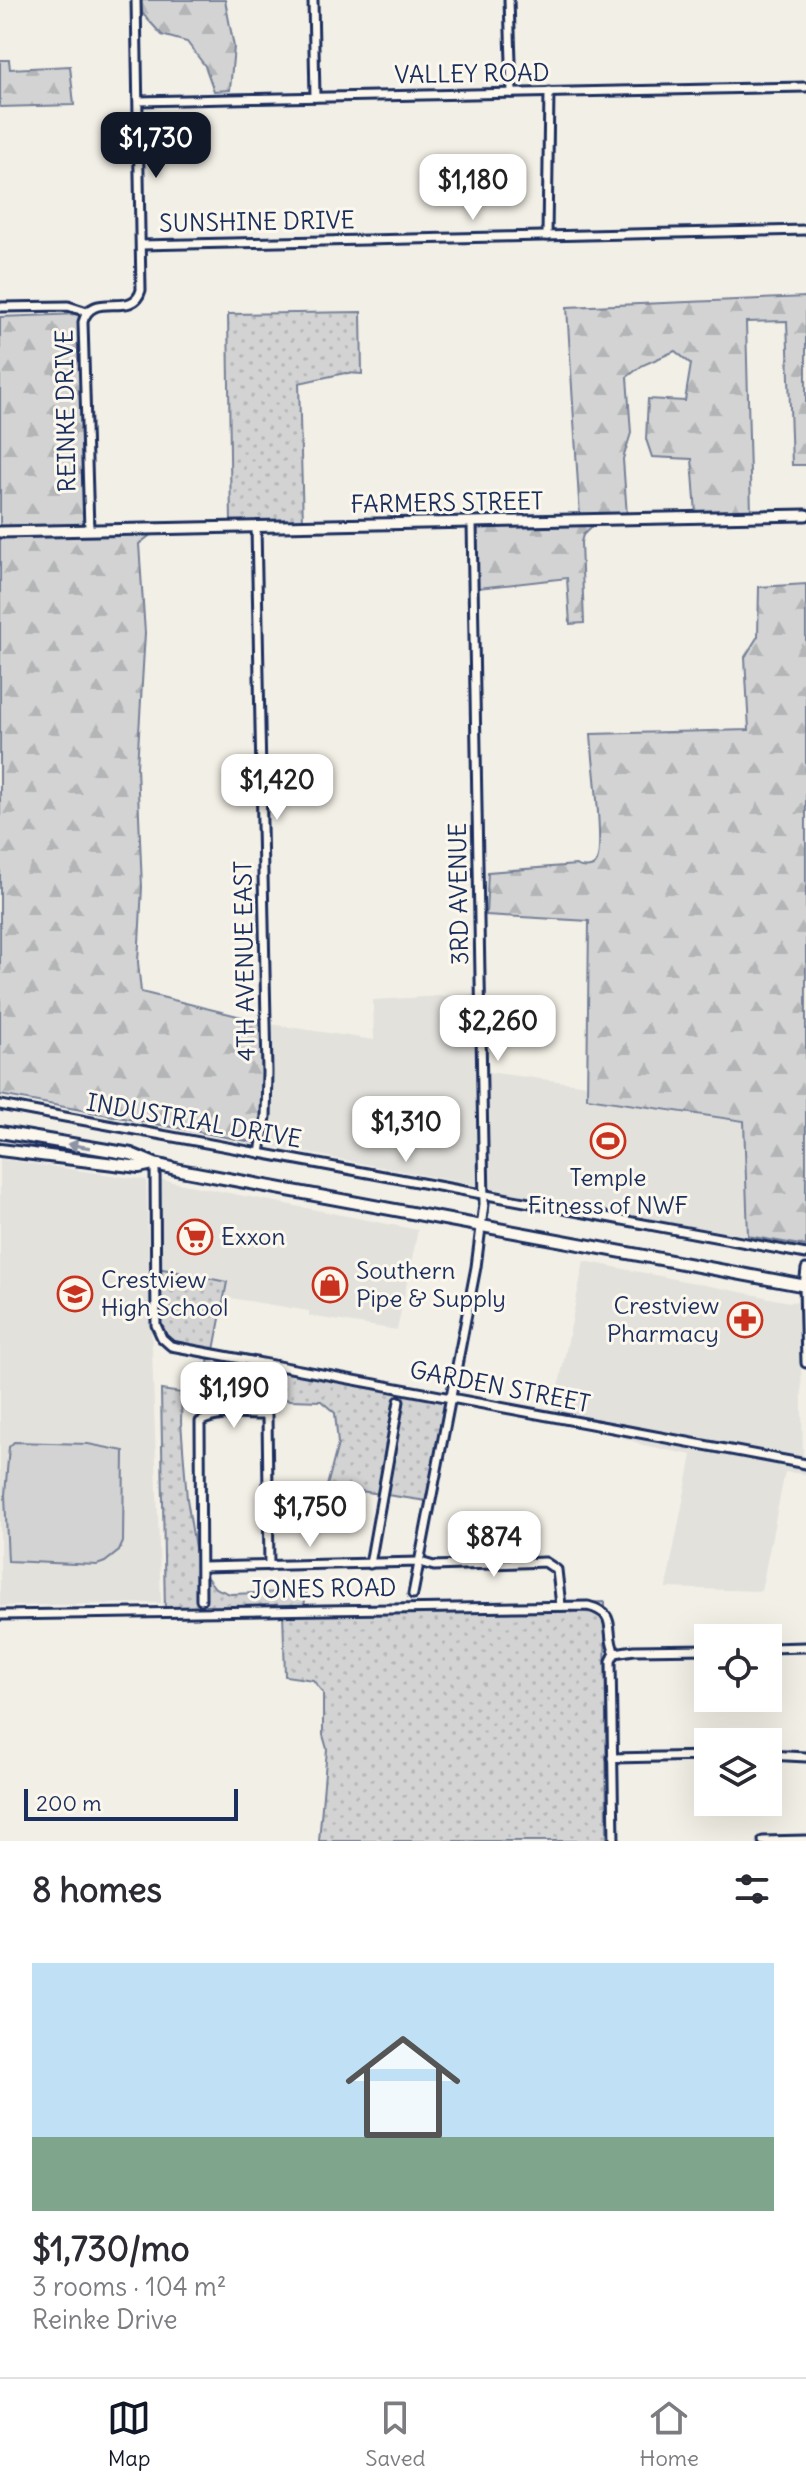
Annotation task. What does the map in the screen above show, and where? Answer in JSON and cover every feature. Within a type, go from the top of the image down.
[{"type":"main road","points":[[0,1132],[131,1154],[155,1164],[805,1286]]},
{"type":"main road","points":[[0,1150],[139,1167],[155,1164]]},
{"type":"street","name":"REINKE DRIVE","points":[[89,530],[83,322],[87,312],[98,305],[130,304],[139,297],[141,245],[136,0]]},
{"type":"street","points":[[313,0],[315,97]]},
{"type":"street","points":[[509,0],[512,93]]},
{"type":"street","name":"VALLEY ROAD","points":[[139,101],[806,87]]},
{"type":"street","points":[[547,236],[549,92]]},
{"type":"street","name":"SUNSHINE DRIVE","points":[[141,245],[806,230]]},
{"type":"street","points":[[0,307],[68,306],[87,312]]},
{"type":"street","name":"FARMERS STREET","points":[[0,532],[806,515]]},
{"type":"street","name":"3RD AVENUE","points":[[413,1594],[451,1398],[484,1196],[472,523]]},
{"type":"street","name":"4TH AVENUE EAST","points":[[256,527],[267,1086],[260,1153]]},
{"type":"street","name":"INDUSTRIAL DRIVE","points":[[0,1105],[806,1254]]},
{"type":"street","name":"GARDEN STREET","points":[[155,1164],[156,1325],[165,1342],[171,1346],[806,1464]]},
{"type":"street","points":[[806,1269],[806,1363]]},
{"type":"street","points":[[370,1564],[399,1401]]},
{"type":"street","points":[[201,1600],[200,1422],[219,1415],[267,1415],[269,1566]]},
{"type":"street","points":[[202,1567],[545,1562],[557,1570],[561,1606]]},
{"type":"street","name":"JONES ROAD","points":[[0,1615],[588,1606],[603,1612],[610,1621],[611,1644],[615,1653],[611,1658],[614,1841]]},
{"type":"street","points":[[782,1648],[806,1647]]},
{"type":"street","points":[[615,1653],[694,1649]]},
{"type":"street","points":[[612,1758],[694,1756]]},
{"type":"street","points":[[782,1756],[806,1757]]},
{"type":"street","points":[[763,1841],[806,1840]]},
{"type":"shaded area","points":[[475,994],[480,1186],[266,1145],[271,1115],[270,1024],[374,1040],[373,1000]]},
{"type":"shaded area","points":[[487,1072],[588,1085],[587,1098],[744,1121],[748,1236],[488,1188]]},
{"type":"shaded area","name":"Crestview High School","points":[[0,1159],[146,1180],[161,1603],[0,1606]]},
{"type":"shaded area","points":[[158,1179],[418,1230],[397,1330],[309,1316],[309,1311],[224,1297],[226,1282],[158,1268]]},
{"type":"shaded area","points":[[584,1261],[790,1302],[800,1301],[803,1460],[553,1414]]},
{"type":"shaded area","points":[[603,1430],[806,1468],[806,1474],[785,1472],[761,1591],[666,1588],[692,1455],[643,1445]]},
{"type":"green space","points":[[140,0],[225,0],[234,47],[230,90],[214,91],[205,66],[187,42],[162,35],[142,13]]},
{"type":"green space","points":[[0,60],[9,60],[10,69],[70,66],[74,105],[0,107]]},
{"type":"green space","points":[[806,297],[806,465],[792,465],[787,321],[746,322],[751,513],[696,514],[692,459],[652,457],[646,439],[648,399],[685,401],[691,364],[675,351],[643,365],[627,377],[631,433],[623,459],[627,516],[580,517],[567,307]]},
{"type":"green space","points":[[361,312],[362,374],[345,373],[299,383],[303,523],[231,524],[228,314]]},
{"type":"green space","points":[[81,314],[85,526],[0,528],[0,317]]},
{"type":"green space","points":[[594,524],[583,535],[581,542],[584,623],[570,624],[567,578],[478,588],[476,526]]},
{"type":"green space","points":[[153,533],[139,544],[145,633],[137,767],[142,887],[138,962],[141,992],[262,1022],[263,1101],[258,1143],[0,1095],[0,535]]},
{"type":"green space","points":[[806,584],[806,1246],[748,1236],[744,1121],[587,1098],[589,921],[486,915],[488,872],[576,865],[587,868],[597,861],[598,819],[591,734],[749,730],[745,657],[758,636],[759,587]]},
{"type":"green space","points":[[158,1268],[227,1282],[214,1350],[181,1345],[166,1336],[160,1318]]},
{"type":"green space","points":[[208,1357],[446,1401],[427,1501],[327,1486],[338,1444],[335,1413],[321,1401],[290,1400],[236,1388],[210,1391]]},
{"type":"green space","points":[[161,1390],[182,1393],[187,1499],[198,1566],[215,1588],[230,1594],[307,1591],[303,1610],[605,1602],[607,1841],[319,1841],[327,1749],[323,1735],[323,1693],[313,1680],[285,1676],[283,1612],[165,1613]]},
{"type":"green space","points":[[14,1442],[88,1444],[124,1451],[123,1542],[119,1551],[97,1565],[8,1561],[5,1495],[9,1447]]},
{"type":"place","name":"Temple Fitness of NWF","points":[[608,1141]]},
{"type":"place","name":"Exxon","points":[[195,1237]]},
{"type":"place","name":"Southern Pipe & Supply","points":[[330,1285]]},
{"type":"place","name":"Crestview High School","points":[[75,1294]]},
{"type":"place","name":"Crestview Pharmacy","points":[[745,1320]]}]
